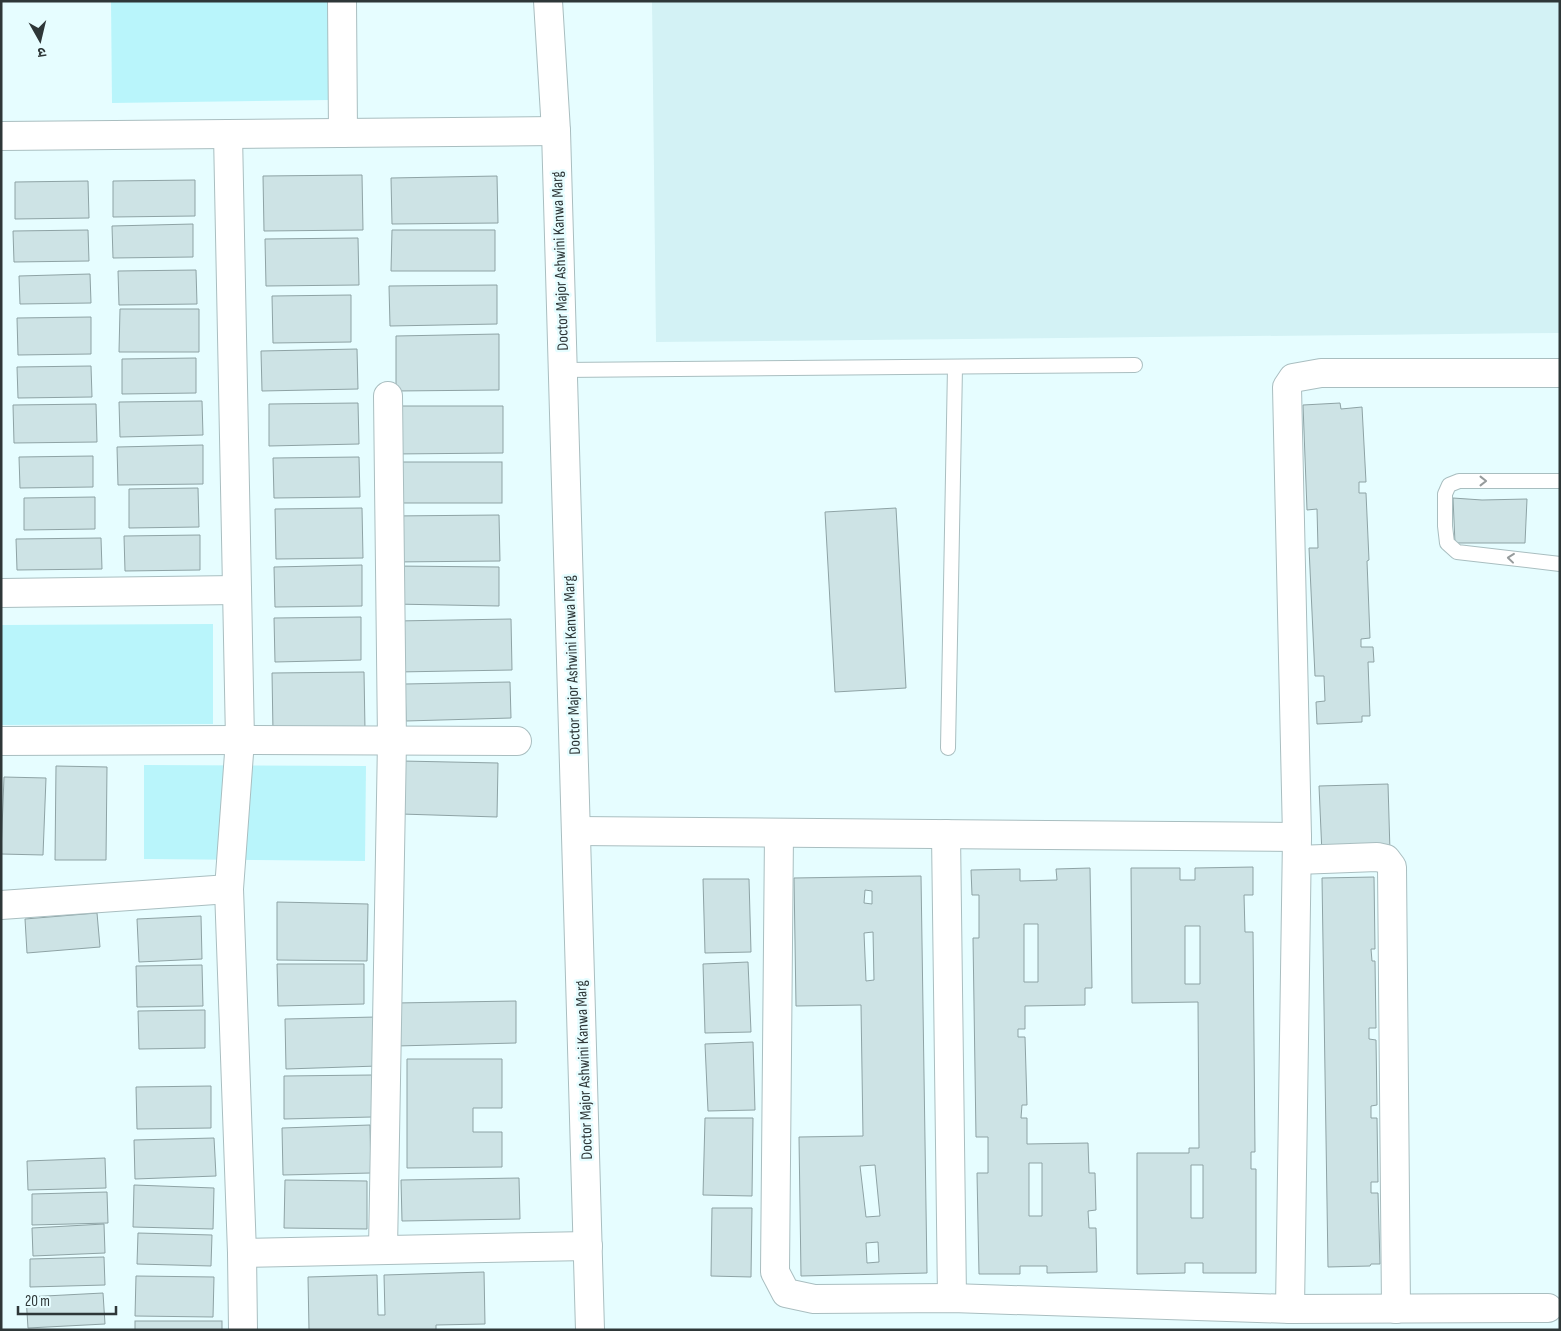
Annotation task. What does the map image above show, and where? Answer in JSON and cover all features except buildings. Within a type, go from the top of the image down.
[{"type":"street","points":[[342,1],[343,133]]},
{"type":"street","name":"Doctor Major Ashwini Kanwa Marg","points":[[548,1],[556,131],[590,1330]]},
{"type":"street","points":[[1,136],[556,131]]},
{"type":"street","points":[[228,134],[240,740],[229,889],[243,1330]]},
{"type":"street","points":[[1290,1309],[1297,849],[1287,387],[1293,378],[1321,373],[1560,373]]},
{"type":"street","points":[[383,1250],[392,740],[388,396]]},
{"type":"street","points":[[1,593],[237,590]]},
{"type":"street","points":[[1,742],[240,740],[517,741]]},
{"type":"street","points":[[576,831],[946,834],[1297,849],[1386,859],[1392,867],[1396,1309]]},
{"type":"street","points":[[779,832],[775,1272],[786,1293],[814,1299],[952,1298],[1290,1309],[1548,1308]]},
{"type":"street","points":[[946,834],[952,1298]]},
{"type":"street","points":[[1,905],[229,889]]},
{"type":"street","points":[[242,1253],[588,1246]]},
{"type":"lane","points":[[562,370],[1135,365]]},
{"type":"lane","points":[[948,748],[955,367]]},
{"type":"lane","points":[[1560,481],[1459,481],[1449,486],[1445,494],[1445,526],[1447,543],[1457,552],[1560,564]]},
{"type":"shaded area","points":[[111,1],[329,1],[331,100],[112,103]]},
{"type":"shaded area","points":[[652,1],[1559,1],[1560,333],[656,342]]},
{"type":"shaded area","points":[[213,624],[213,724],[1,725],[1,625]]},
{"type":"shaded area","points":[[144,765],[366,766],[365,861],[144,859]]}]
